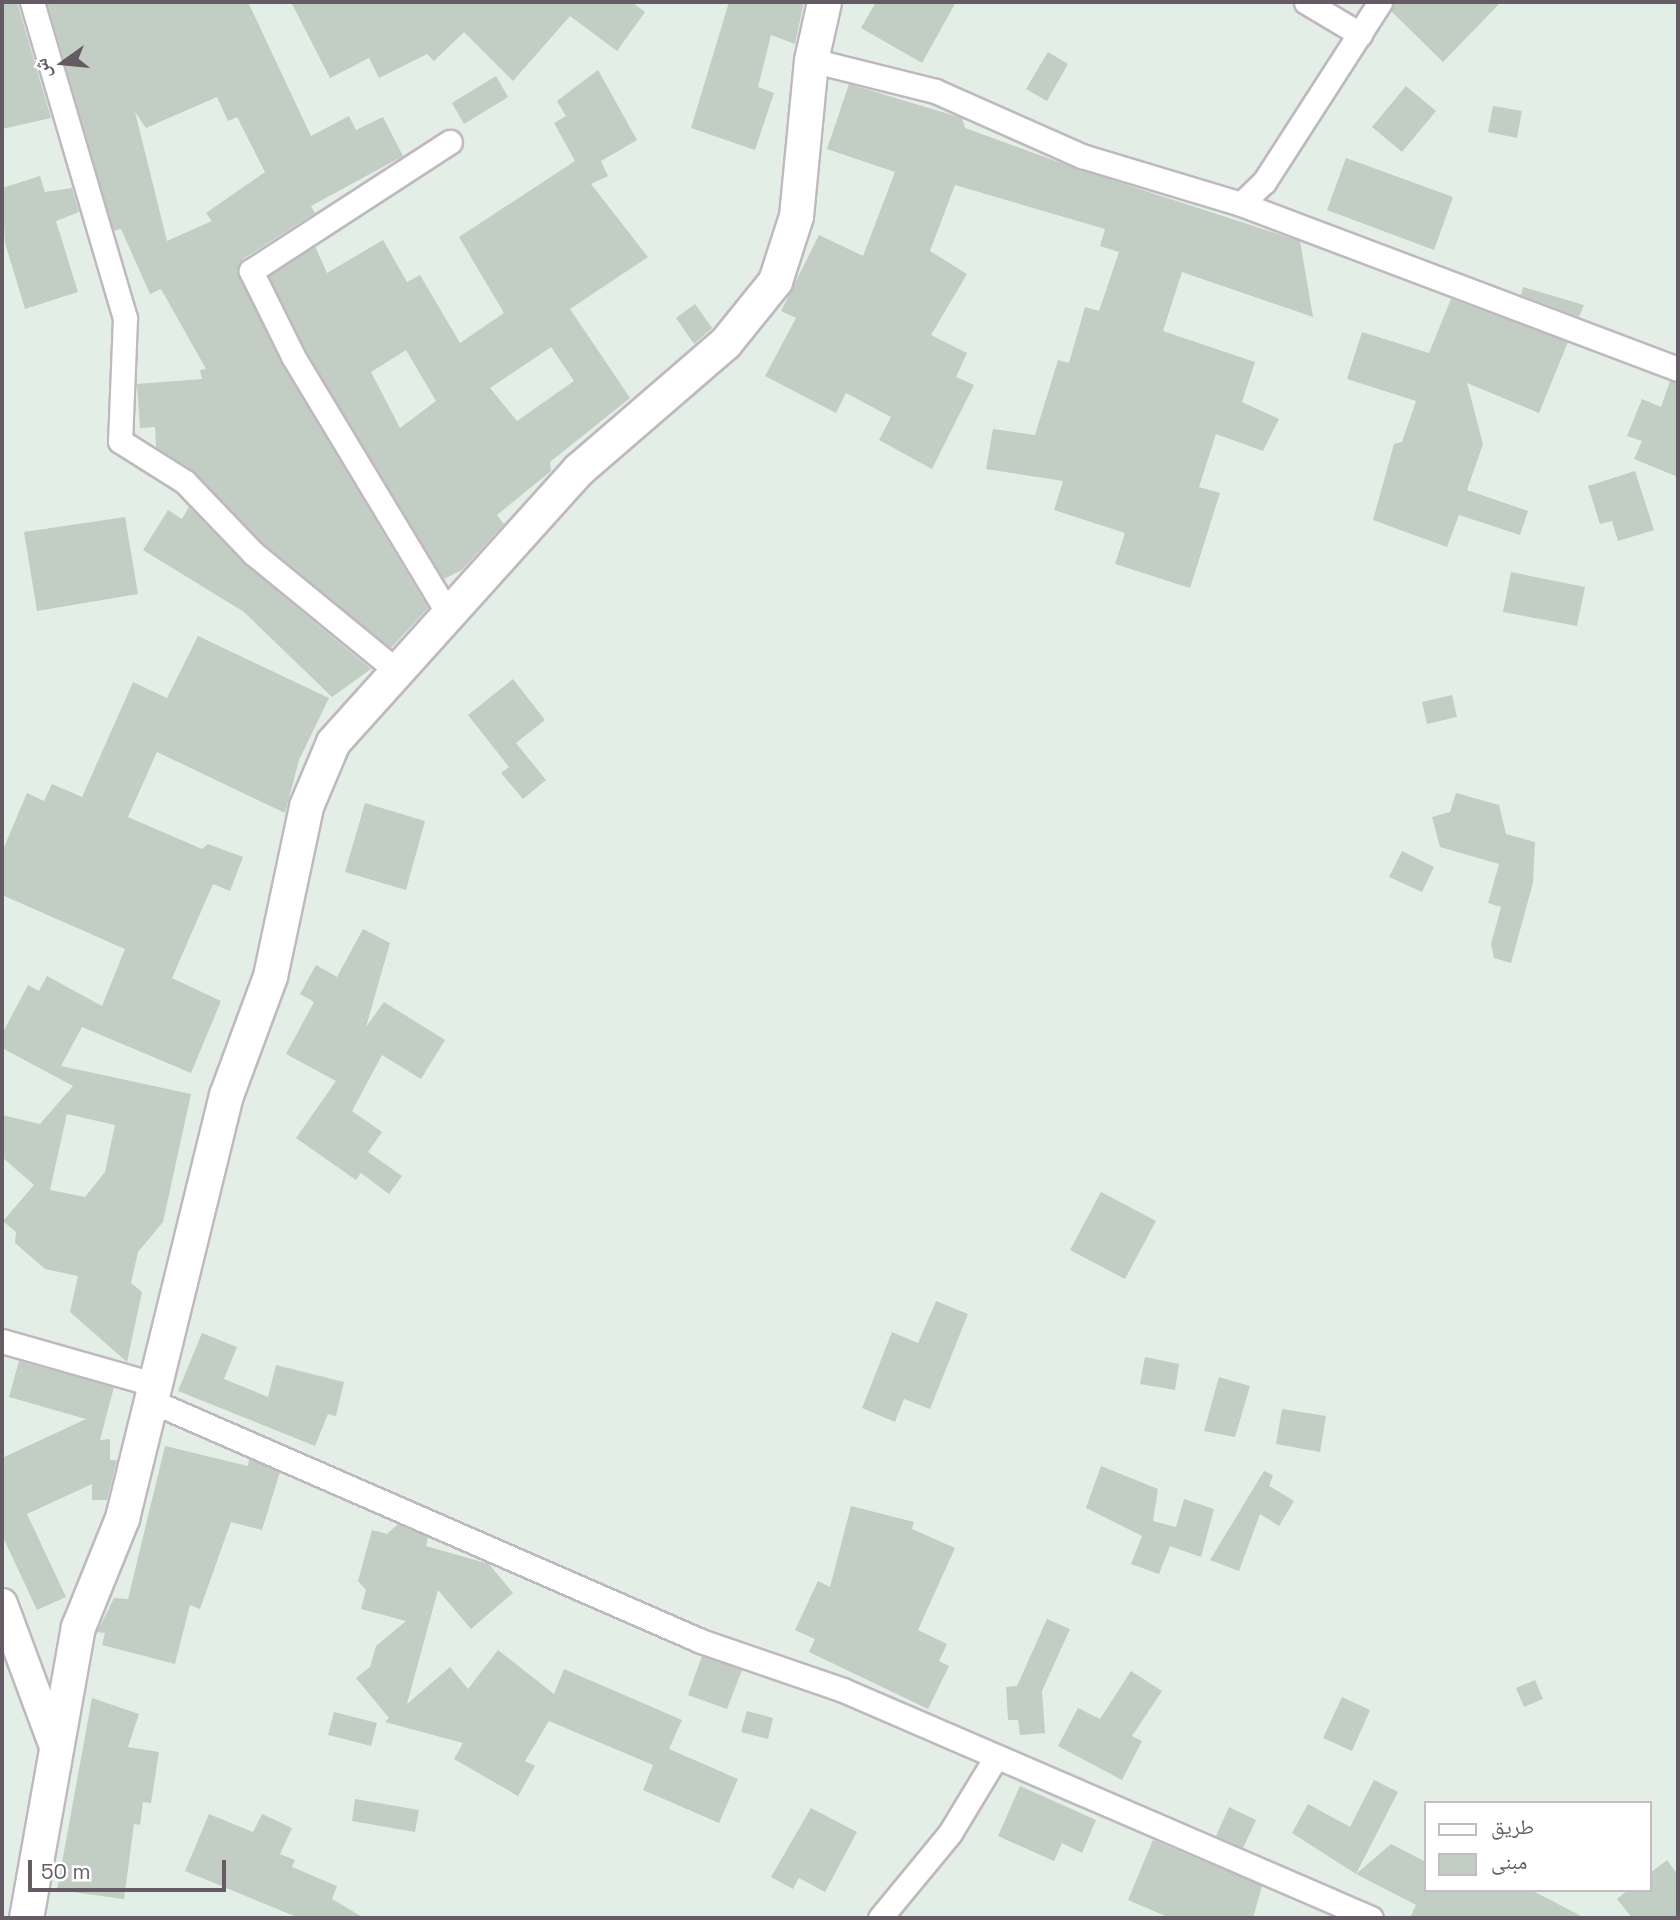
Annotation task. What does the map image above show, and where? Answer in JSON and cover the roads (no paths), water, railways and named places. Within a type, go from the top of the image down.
[{"type":"main road","points":[[26,1918],[54,1744],[78,1627],[122,1518],[226,1095],[270,976],[306,806],[333,742],[579,469],[725,343],[775,281],[796,216],[811,60],[824,2]]},
{"type":"street","points":[[32,2],[125,318],[120,442],[185,482],[253,553],[397,671]]},
{"type":"street","points":[[1306,2],[1360,34]]},
{"type":"street","points":[[1241,204],[1264,182],[1380,2]]},
{"type":"street","points":[[811,60],[935,91],[1082,156],[1241,204],[1678,369]]},
{"type":"street","points":[[449,615],[293,356],[251,271],[450,142]]},
{"type":"street","points":[[2,1341],[151,1392],[701,1641],[843,1690],[1371,1918]]},
{"type":"street","points":[[2,1604],[54,1744]]},
{"type":"street","points":[[880,1918],[950,1833],[996,1757]]}]
